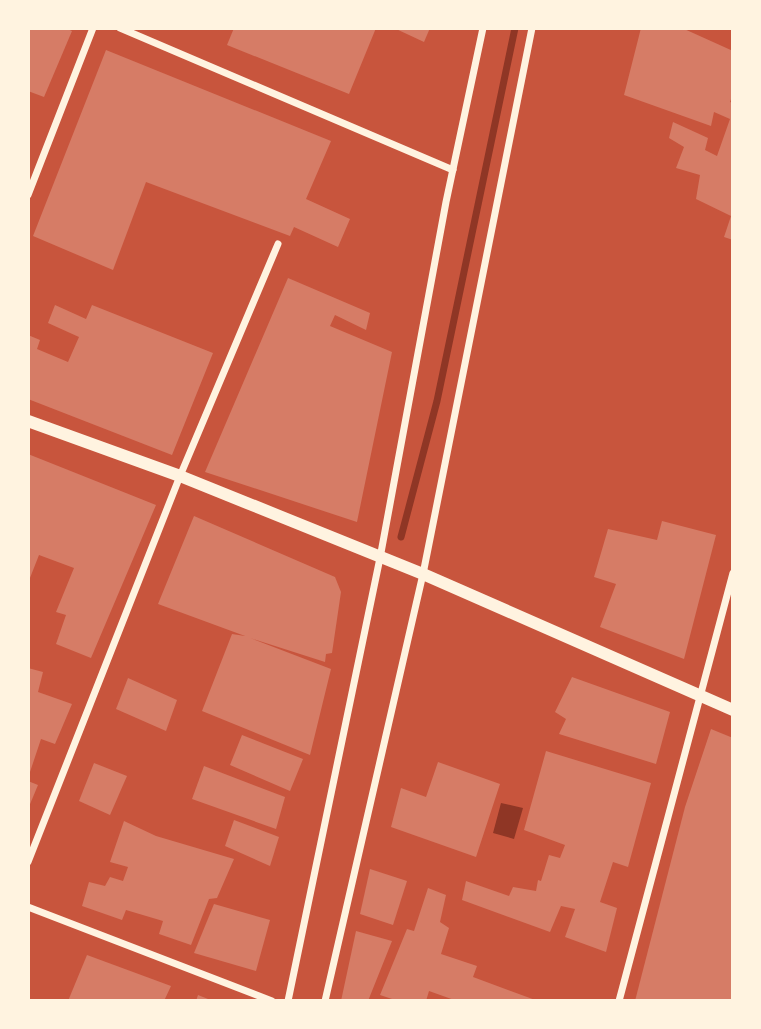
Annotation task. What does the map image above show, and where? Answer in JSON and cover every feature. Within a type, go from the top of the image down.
[{"type":"street","points":[[28,195],[93,28]]},
{"type":"street","points":[[120,28],[453,170]]},
{"type":"street","points":[[288,1001],[380,558],[453,170],[483,28]]},
{"type":"street","points":[[325,1001],[423,574],[532,28]]},
{"type":"street","points":[[28,862],[180,476],[278,244]]},
{"type":"street","points":[[28,421],[180,476],[423,574],[733,710]]},
{"type":"street","points":[[619,1001],[733,573]]},
{"type":"street","points":[[28,907],[272,1001]]},
{"type":"shaded area","points":[[501,803],[523,808],[514,839],[493,833]]},
{"type":"building","points":[[28,28],[65,28],[72,31],[44,97],[28,91]]},
{"type":"building","points":[[234,28],[376,28],[349,94],[227,45]]},
{"type":"building","points":[[394,28],[430,28],[424,42]]},
{"type":"building","points":[[641,28],[682,28],[733,51],[733,94],[730,102],[733,103],[733,240],[724,237],[731,216],[696,199],[700,175],[676,168],[684,147],[669,138],[673,122],[708,138],[705,150],[717,156],[730,119],[714,112],[711,126],[624,95]]},
{"type":"building","points":[[106,50],[331,141],[306,199],[350,219],[338,247],[294,227],[290,236],[146,182],[113,270],[33,236]]},
{"type":"building","points":[[288,278],[370,313],[366,330],[335,315],[330,326],[392,352],[357,522],[205,472]]},
{"type":"building","points":[[55,305],[86,319],[92,305],[213,353],[172,455],[28,399],[28,335],[40,340],[37,349],[68,362],[79,337],[48,323]]},
{"type":"building","points":[[28,454],[156,505],[91,658],[56,644],[66,615],[56,612],[74,568],[39,555],[28,583]]},
{"type":"building","points":[[194,516],[335,577],[341,592],[332,653],[326,654],[325,662],[250,638],[331,669],[310,755],[202,711],[232,634],[245,636],[158,604]]},
{"type":"building","points":[[662,521],[716,535],[684,659],[600,627],[616,584],[594,577],[608,529],[657,540]]},
{"type":"building","points":[[28,668],[43,672],[38,692],[72,704],[55,744],[41,739],[28,778]]},
{"type":"building","points":[[572,677],[670,712],[656,764],[559,734],[566,719],[555,712]]},
{"type":"building","points":[[128,678],[177,700],[166,731],[116,709]]},
{"type":"building","points":[[711,729],[733,738],[733,1001],[635,1001],[685,807]]},
{"type":"building","points":[[242,735],[303,759],[290,791],[230,765]]},
{"type":"building","points":[[546,751],[651,783],[628,867],[613,862],[600,902],[617,908],[606,952],[565,937],[575,909],[561,906],[550,932],[462,900],[466,881],[509,896],[513,887],[536,891],[549,855],[560,858],[565,845],[524,830]]},
{"type":"building","points":[[438,762],[500,784],[476,857],[391,827],[401,788],[426,797]]},
{"type":"building","points":[[94,763],[127,776],[110,815],[79,801]]},
{"type":"building","points":[[204,766],[285,797],[276,829],[192,799]]},
{"type":"building","points":[[28,781],[38,785],[28,809]]},
{"type":"building","points":[[234,820],[279,837],[270,866],[225,846]]},
{"type":"building","points":[[124,821],[156,836],[234,859],[217,898],[209,899],[191,945],[159,934],[163,921],[126,910],[122,920],[82,906],[89,882],[105,886],[110,877],[123,881],[128,867],[110,862]]},
{"type":"building","points":[[370,869],[407,881],[393,925],[360,914]]},
{"type":"building","points":[[428,888],[446,895],[440,922],[449,928],[441,954],[477,966],[473,977],[538,1001],[457,1001],[429,991],[426,1001],[398,1001],[380,995],[407,929],[414,931]]},
{"type":"building","points":[[214,904],[270,920],[256,971],[194,953]]},
{"type":"building","points":[[356,931],[392,941],[368,1001],[341,1001]]},
{"type":"building","points":[[87,955],[171,986],[164,1001],[68,1001]]},
{"type":"building","points":[[198,995],[213,1001],[196,1001]]},
{"type":"waterway","points":[[401,537],[437,401],[515,28]]}]
